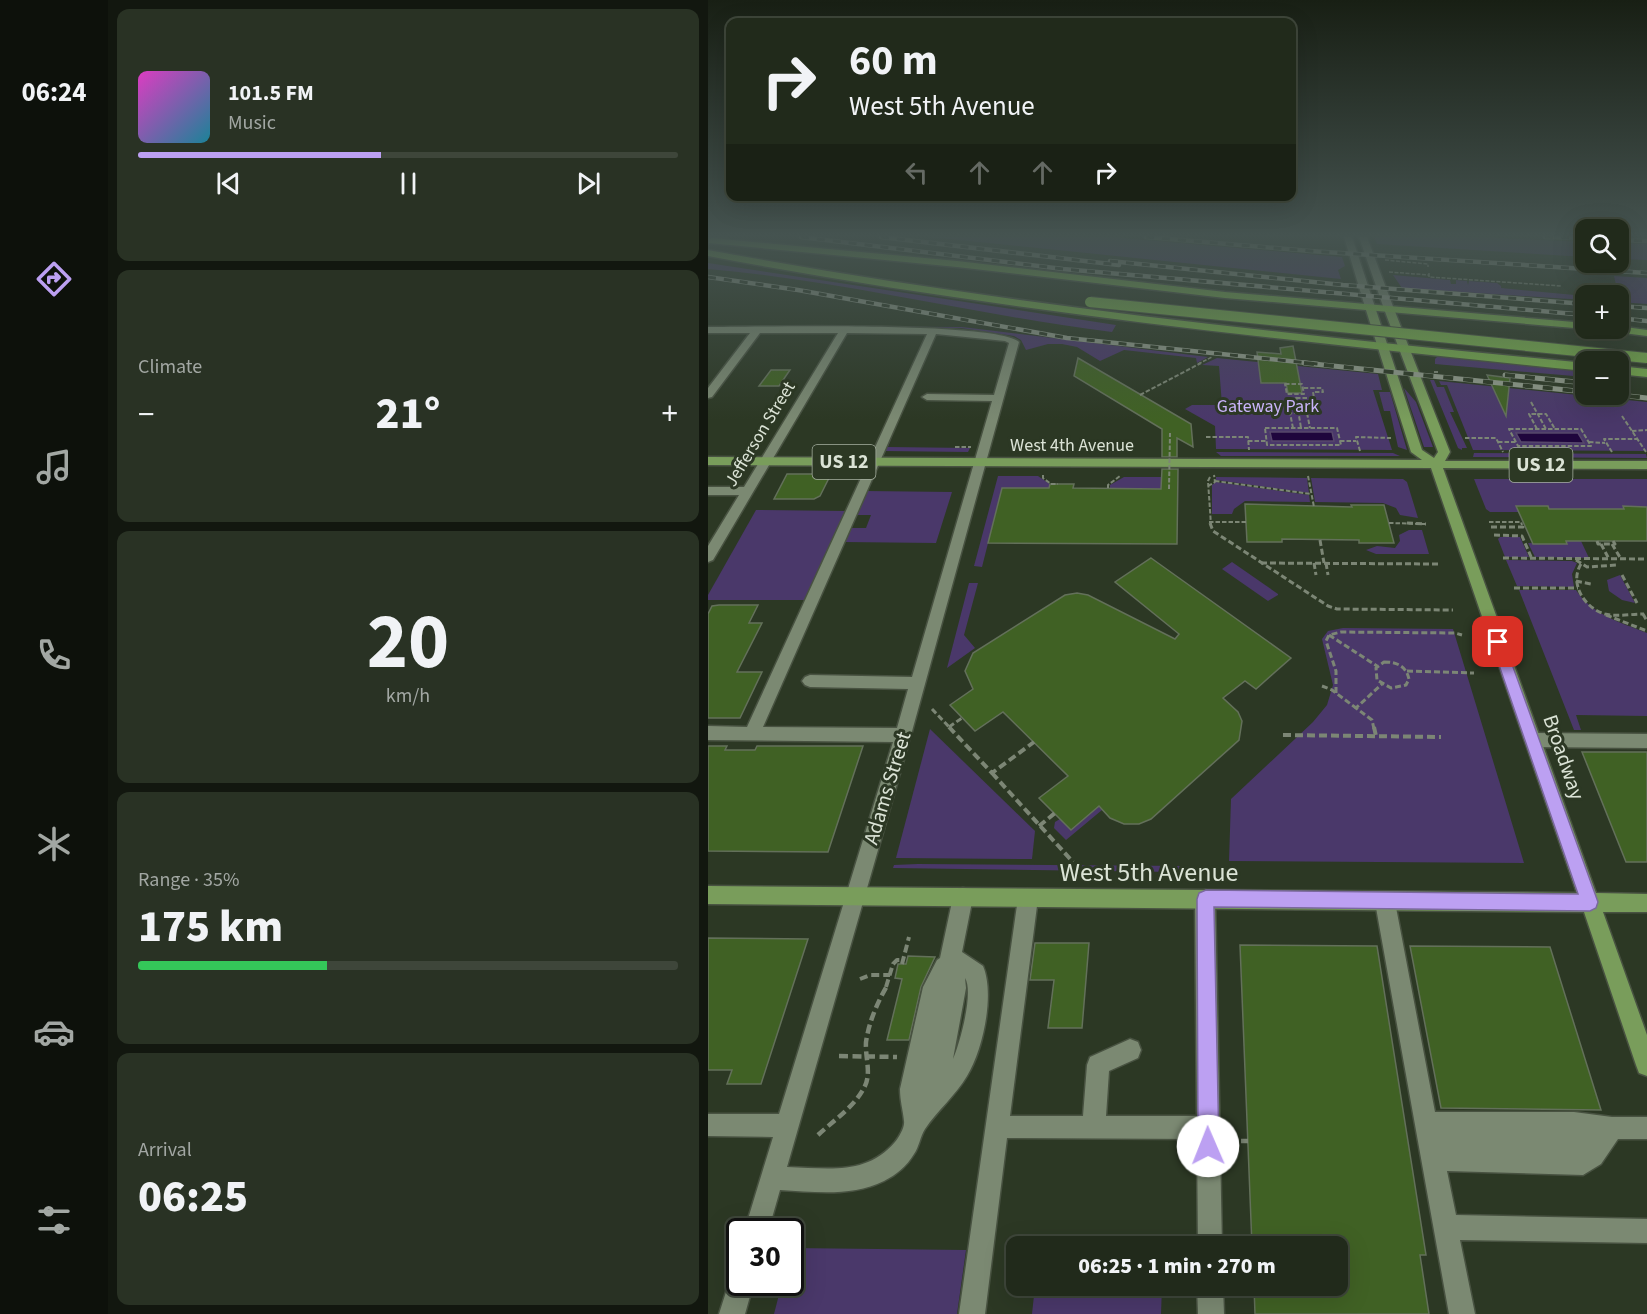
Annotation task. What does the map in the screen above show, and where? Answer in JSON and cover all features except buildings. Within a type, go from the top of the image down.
[{"type":"highway","points":[[984,298],[1120,319],[1575,366]]},
{"type":"highway","points":[[1065,298],[1271,322],[1647,358]]},
{"type":"highway","points":[[1161,298],[1575,339]]},
{"type":"highway","points":[[1265,298],[1575,325]]},
{"type":"highway","points":[[1629,331],[1647,333]]},
{"type":"highway","points":[[1629,371],[1647,373]]},
{"type":"main road","name":"Broadway","points":[[1370,307],[1416,452],[1436,465],[1647,1065]]},
{"type":"main road","name":"Broadway","points":[[1389,309],[1444,452],[1436,465]]},
{"type":"main road","name":"West 4th Avenue","points":[[708,461],[1436,465]]},
{"type":"main road","name":"US 12","points":[[1436,465],[1647,465]]},
{"type":"main road","name":"West 5th Avenue","points":[[708,895],[1647,903]]},
{"type":"street","name":"Broadway","points":[[1367,298],[1370,307]]},
{"type":"street","name":"Broadway","points":[[1385,298],[1389,309]]},
{"type":"street","points":[[708,330],[954,332],[948,345]]},
{"type":"street","points":[[708,395],[757,330]]},
{"type":"street","name":"Jefferson Street","points":[[708,557],[844,331]]},
{"type":"street","points":[[752,733],[872,462],[933,331]]},
{"type":"street","name":"Adams Street","points":[[760,1218],[853,897],[903,735],[1014,344],[1007,338],[954,332]]},
{"type":"street","points":[[927,397],[998,398]]},
{"type":"street","points":[[708,491],[747,491]]},
{"type":"street","points":[[810,681],[918,683]]},
{"type":"street","points":[[708,733],[903,735]]},
{"type":"street","points":[[1533,740],[1647,741]]},
{"type":"street","points":[[772,1178],[849,1180],[872,1176],[896,1161],[906,1146],[916,1123],[963,897]]},
{"type":"street","points":[[972,1314],[1028,898]]},
{"type":"street","points":[[1206,899],[1210,1236]]},
{"type":"street","points":[[1385,902],[1462,1314]]},
{"type":"street","points":[[916,1123],[934,1100],[956,988],[951,957]]},
{"type":"street","points":[[1094,1128],[1098,1065],[1130,1050]]},
{"type":"street","points":[[1430,1141],[1574,1123],[1612,1128],[1647,1128]]},
{"type":"street","points":[[708,1125],[787,1126]]},
{"type":"street","points":[[998,1127],[1208,1128]]},
{"type":"street","points":[[1430,1141],[1583,1163],[1593,1156],[1612,1128]]},
{"type":"street","points":[[1446,1227],[1647,1231]]},
{"type":"street","points":[[732,1314],[737,1296]]},
{"type":"street","points":[[1210,1296],[1211,1314]]},
{"type":"path","points":[[1140,395],[1212,357]]},
{"type":"path","points":[[1296,396],[1304,394],[1302,384],[1285,384],[1287,394],[1296,396],[1314,398],[1313,392],[1323,392],[1322,388],[1303,388]]},
{"type":"path","points":[[1296,396],[1301,428]]},
{"type":"path","points":[[1531,402],[1546,429]]},
{"type":"path","points":[[1293,428],[1290,413],[1307,413],[1310,428]]},
{"type":"path","points":[[1537,429],[1529,414],[1546,414],[1555,429]]},
{"type":"path","points":[[1622,416],[1647,452]]},
{"type":"path","points":[[1265,428],[1301,428],[1337,428],[1341,445],[1267,445],[1265,428]]},
{"type":"path","points":[[1509,429],[1546,429],[1581,429],[1592,446],[1518,446],[1509,429]]},
{"type":"path","points":[[1632,430],[1647,430]]},
{"type":"path","points":[[1169,489],[1170,433]]},
{"type":"path","points":[[1206,437],[1248,437],[1249,451]]},
{"type":"path","points":[[1360,451],[1356,437],[1391,438]]},
{"type":"path","points":[[1465,438],[1496,438],[1503,452]]},
{"type":"path","points":[[1612,452],[1604,439],[1638,439]]},
{"type":"path","points":[[1248,441],[1266,441]]},
{"type":"path","points":[[1340,441],[1357,441]]},
{"type":"path","points":[[1498,442],[1516,442]]},
{"type":"path","points":[[1589,442],[1606,443]]},
{"type":"path","points":[[1043,475],[1043,478],[1051,484],[1058,484]]},
{"type":"path","points":[[1215,481],[1214,475],[1209,477],[1209,522],[1216,534],[1332,608],[1454,610]]},
{"type":"path","points":[[1108,488],[1108,485],[1120,476]]},
{"type":"path","points":[[1308,478],[1314,507]]},
{"type":"path","points":[[1208,486],[1215,481],[1311,494]]},
{"type":"path","points":[[1209,522],[1246,522]]},
{"type":"path","points":[[1489,522],[1521,522],[1524,527],[1491,527]]},
{"type":"path","points":[[1389,523],[1426,524]]},
{"type":"path","points":[[1494,535],[1522,536],[1532,559]]},
{"type":"path","points":[[1320,540],[1328,575]]},
{"type":"path","points":[[1597,541],[1609,559]]},
{"type":"path","points":[[1601,544],[1613,542],[1621,559]]},
{"type":"path","points":[[1503,558],[1647,560]]},
{"type":"path","points":[[1574,559],[1587,567],[1617,565],[1614,559]]},
{"type":"path","points":[[1260,563],[1439,564]]},
{"type":"path","points":[[1314,563],[1316,575]]},
{"type":"path","points":[[1581,564],[1576,571],[1576,581],[1587,600],[1604,614],[1647,631]]},
{"type":"path","points":[[1622,575],[1637,603]]},
{"type":"path","points":[[1576,581],[1591,584]]},
{"type":"path","points":[[1514,588],[1578,588]]},
{"type":"path","points":[[1604,614],[1643,613],[1647,621]]},
{"type":"path","points":[[1336,693],[1336,671],[1326,641],[1329,635],[1341,632],[1455,633],[1462,635]]},
{"type":"path","points":[[1329,635],[1377,666],[1391,662],[1403,666],[1407,671],[1409,681],[1401,688],[1391,688],[1382,684],[1375,677],[1377,666]]},
{"type":"path","points":[[1407,671],[1474,673]]},
{"type":"path","points":[[1356,708],[1382,684]]},
{"type":"path","points":[[1322,686],[1336,693],[1372,720],[1376,736]]},
{"type":"path","points":[[932,709],[1072,862]]},
{"type":"path","points":[[949,727],[962,718]]},
{"type":"path","points":[[1283,735],[1441,736]]},
{"type":"path","points":[[992,773],[1034,742]]},
{"type":"path","points":[[1040,826],[1055,813]]},
{"type":"path","points":[[818,1136],[853,1103],[864,1088],[868,1076],[866,1044],[868,1029],[877,1003],[888,984],[893,964],[897,960],[903,962],[909,937]]},
{"type":"path","points":[[860,979],[870,975],[890,975]]},
{"type":"path","points":[[839,1056],[892,1058],[903,1053]]},
{"type":"path","points":[[1241,1141],[1248,1141]]},
{"type":"green space","points":[[907,298],[940,298],[1116,325],[1112,332]]},
{"type":"green space","points":[[1629,298],[1647,298],[1647,304],[1629,303]]},
{"type":"green space","points":[[749,326],[962,327],[1208,357],[1197,363],[1196,358],[1124,350],[1100,361],[1077,347],[1048,344],[1026,350],[1021,340],[1014,336],[961,328]]},
{"type":"green space","points":[[1438,356],[1575,369],[1575,376],[1435,364]]},
{"type":"green space","name":"Gateway Park","points":[[1217,358],[1378,374],[1382,390],[1373,390],[1392,450],[1216,449],[1215,426],[1185,409],[1192,405],[1222,405],[1219,366],[1202,365]]},
{"type":"green space","points":[[1430,380],[1434,380],[1437,387],[1444,387],[1454,412],[1450,412],[1467,448],[1462,448],[1462,450],[1458,448]]},
{"type":"green space","points":[[1439,381],[1575,395],[1575,405],[1629,405],[1629,400],[1647,402],[1647,451],[1473,450],[1447,385],[1441,385]]},
{"type":"green space","points":[[1404,388],[1416,402],[1433,447],[1424,447]]},
{"type":"green space","points":[[1379,392],[1390,392],[1407,450],[1398,447],[1390,411],[1384,411]]},
{"type":"green space","points":[[900,414],[888,447],[970,448],[968,452],[884,451]]},
{"type":"green space","points":[[1216,452],[1393,453],[1400,456],[1221,456]]},
{"type":"green space","points":[[1474,453],[1646,454],[1647,458],[1473,457]]},
{"type":"green space","points":[[998,476],[1038,476],[1050,484],[1049,488],[1002,488],[982,567],[974,566]]},
{"type":"green space","points":[[1124,477],[1163,477],[1178,489],[1110,488],[1110,485]]},
{"type":"green space","points":[[1216,477],[1307,478],[1309,493],[1216,480]]},
{"type":"green space","points":[[1311,478],[1403,479],[1407,482],[1418,518],[1400,515],[1396,508],[1383,503],[1315,502]]},
{"type":"green space","points":[[1474,479],[1647,479],[1647,507],[1549,509],[1548,506],[1516,506],[1519,512],[1490,512],[1486,509]]},
{"type":"green space","points":[[1216,482],[1309,495],[1310,502],[1245,501],[1234,509],[1232,514],[1212,514],[1212,485]]},
{"type":"green space","points":[[866,491],[952,492],[936,543],[844,542],[849,528],[866,528],[871,515],[855,515]]},
{"type":"green space","points":[[756,510],[846,511],[806,600],[708,600],[708,595]]},
{"type":"green space","points":[[1409,530],[1422,530],[1429,554],[1376,554],[1366,550],[1377,546],[1395,548],[1400,541],[1399,535]]},
{"type":"green space","points":[[1500,537],[1520,537],[1529,557],[1505,557],[1498,539]]},
{"type":"green space","points":[[1566,541],[1581,541],[1589,558],[1535,557],[1528,543],[1566,544]]},
{"type":"green space","points":[[1506,560],[1572,561],[1577,563],[1572,574],[1574,587],[1517,586]]},
{"type":"green space","points":[[1232,562],[1278,595],[1268,601],[1222,569]]},
{"type":"green space","points":[[1620,575],[1635,603],[1622,600],[1609,591],[1607,580]]},
{"type":"green space","points":[[969,583],[978,583],[964,635],[975,648],[947,668]]},
{"type":"green space","points":[[1519,590],[1576,590],[1598,612],[1647,633],[1647,716],[1576,715],[1581,730],[1574,730]]},
{"type":"green space","points":[[1343,628],[1453,629],[1524,863],[1229,861],[1231,799],[1313,722],[1327,705],[1333,685],[1322,639],[1328,631]]},
{"type":"green space","points":[[930,729],[1035,831],[1032,859],[896,858]]},
{"type":"green space","points":[[1098,806],[1102,810],[1066,840],[1054,828],[1055,822],[1060,819]]},
{"type":"green space","points":[[894,865],[1187,866],[1175,872],[893,868]]},
{"type":"green space","points":[[804,1248],[966,1250],[957,1314],[774,1314],[779,1296],[804,1296]]},
{"type":"green space","points":[[1034,1296],[1162,1296],[1161,1314],[1032,1314]]},
{"type":"shaded area","points":[[1270,432],[1332,432],[1334,441],[1272,441]]},
{"type":"shaded area","points":[[1516,433],[1578,433],[1584,443],[1521,442]]},
{"type":"railway","points":[[845,298],[1067,338],[1318,364]]},
{"type":"railway","points":[[1396,298],[1575,314]]},
{"type":"railway","points":[[1513,298],[1575,303]]},
{"type":"railway","points":[[1629,307],[1647,308]]},
{"type":"railway","points":[[1629,319],[1647,321]]},
{"type":"railway","points":[[1304,363],[1575,391]]},
{"type":"railway","points":[[1505,375],[1575,382]]},
{"type":"railway","points":[[1629,396],[1647,398]]},
{"type":"route","points":[[1208,1146],[1204,939],[1206,899],[1590,902],[1498,642]]}]
